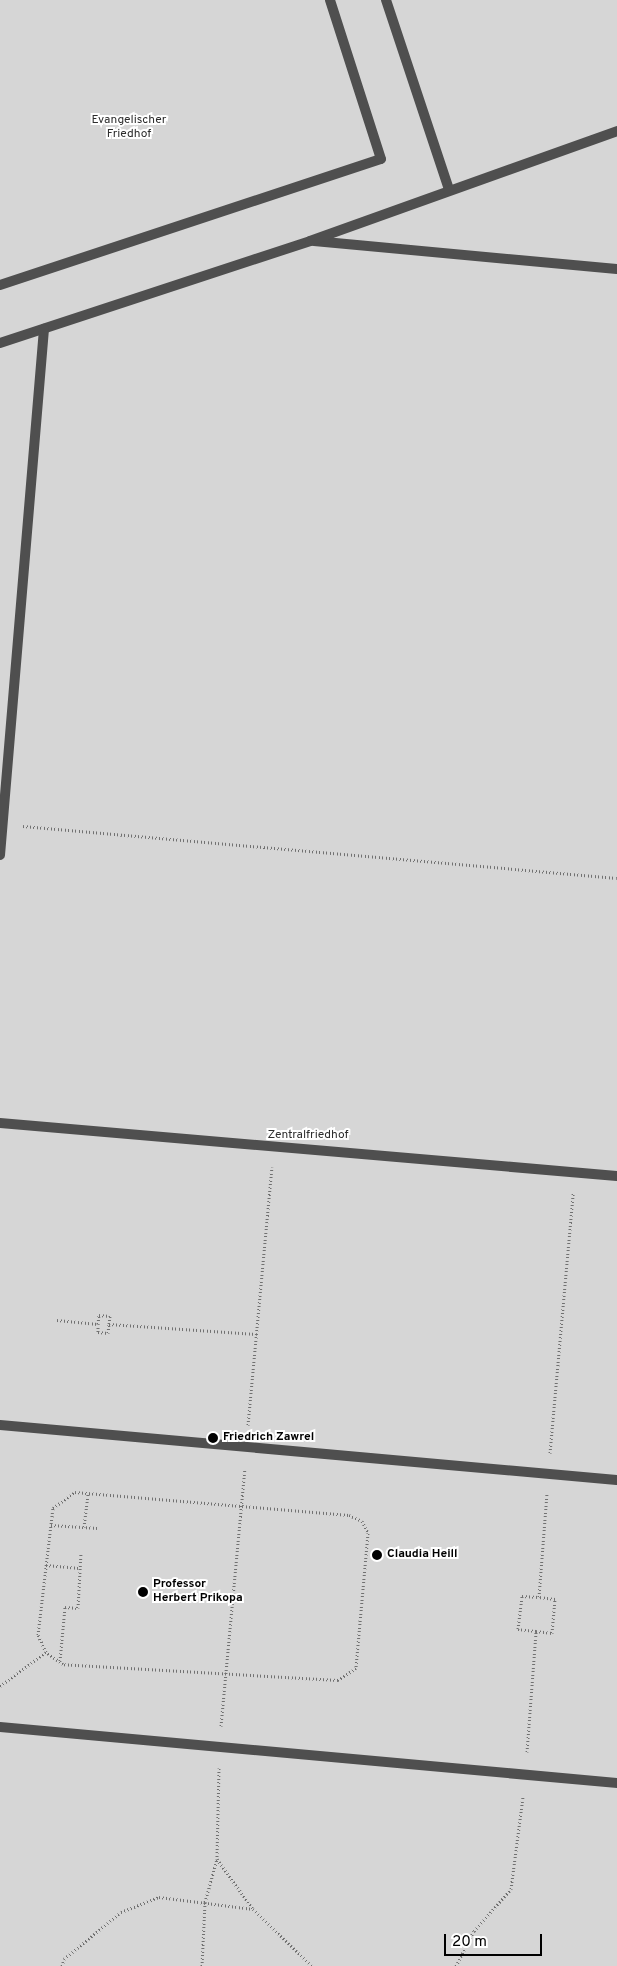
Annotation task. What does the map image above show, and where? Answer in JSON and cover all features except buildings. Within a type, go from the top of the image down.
[{"type":"lane","points":[[0,285],[381,159],[330,0]]},
{"type":"lane","points":[[386,0],[449,189]]},
{"type":"lane","points":[[0,343],[310,241],[449,189],[617,131]]},
{"type":"lane","points":[[310,241],[617,269]]},
{"type":"lane","points":[[0,855],[44,329]]},
{"type":"lane","points":[[0,1123],[617,1176]]},
{"type":"lane","points":[[0,1425],[617,1480]]},
{"type":"lane","points":[[0,1728],[617,1783]]},
{"type":"path","points":[[3,824],[617,878]]},
{"type":"path","points":[[99,1315],[110,1316],[108,1333],[98,1332],[98,1324],[99,1315]]},
{"type":"path","points":[[57,1320],[98,1324]]},
{"type":"path","points":[[109,1324],[256,1334]]},
{"type":"path","points":[[84,1527],[88,1493]]},
{"type":"path","points":[[88,1493],[349,1515],[362,1521],[368,1533],[356,1668],[338,1680],[60,1662],[46,1652],[38,1635],[51,1525],[53,1508],[63,1497],[88,1493]]},
{"type":"path","points":[[51,1525],[98,1528]]},
{"type":"path","points":[[60,1662],[65,1607],[78,1608],[81,1553]]},
{"type":"path","points":[[46,1565],[80,1568]]},
{"type":"path","points":[[536,1630],[552,1632],[556,1600],[539,1597]]},
{"type":"path","points":[[0,1686],[46,1652]]},
{"type":"path","points":[[202,1966],[205,1902],[217,1859],[219,1747]]},
{"type":"path","points":[[456,1966],[474,1930],[511,1889],[525,1774]]},
{"type":"path","points":[[217,1859],[253,1909],[312,1966]]},
{"type":"path","points":[[62,1966],[64,1959],[121,1912],[160,1897],[253,1909]]},
{"type":"green space","name":"Zentralfriedhof","points":[[0,0],[617,0],[617,1966],[0,1966]]},
{"type":"place","name":"Friedrich Zawrel","points":[[213,1438]]},
{"type":"place","name":"Claudia Heill","points":[[377,1555]]},
{"type":"place","name":"Professor Herbert Prikopa","points":[[143,1592]]},
{"type":"park label","name":"Evangelischer Friedhof","points":[[129,128]]}]
